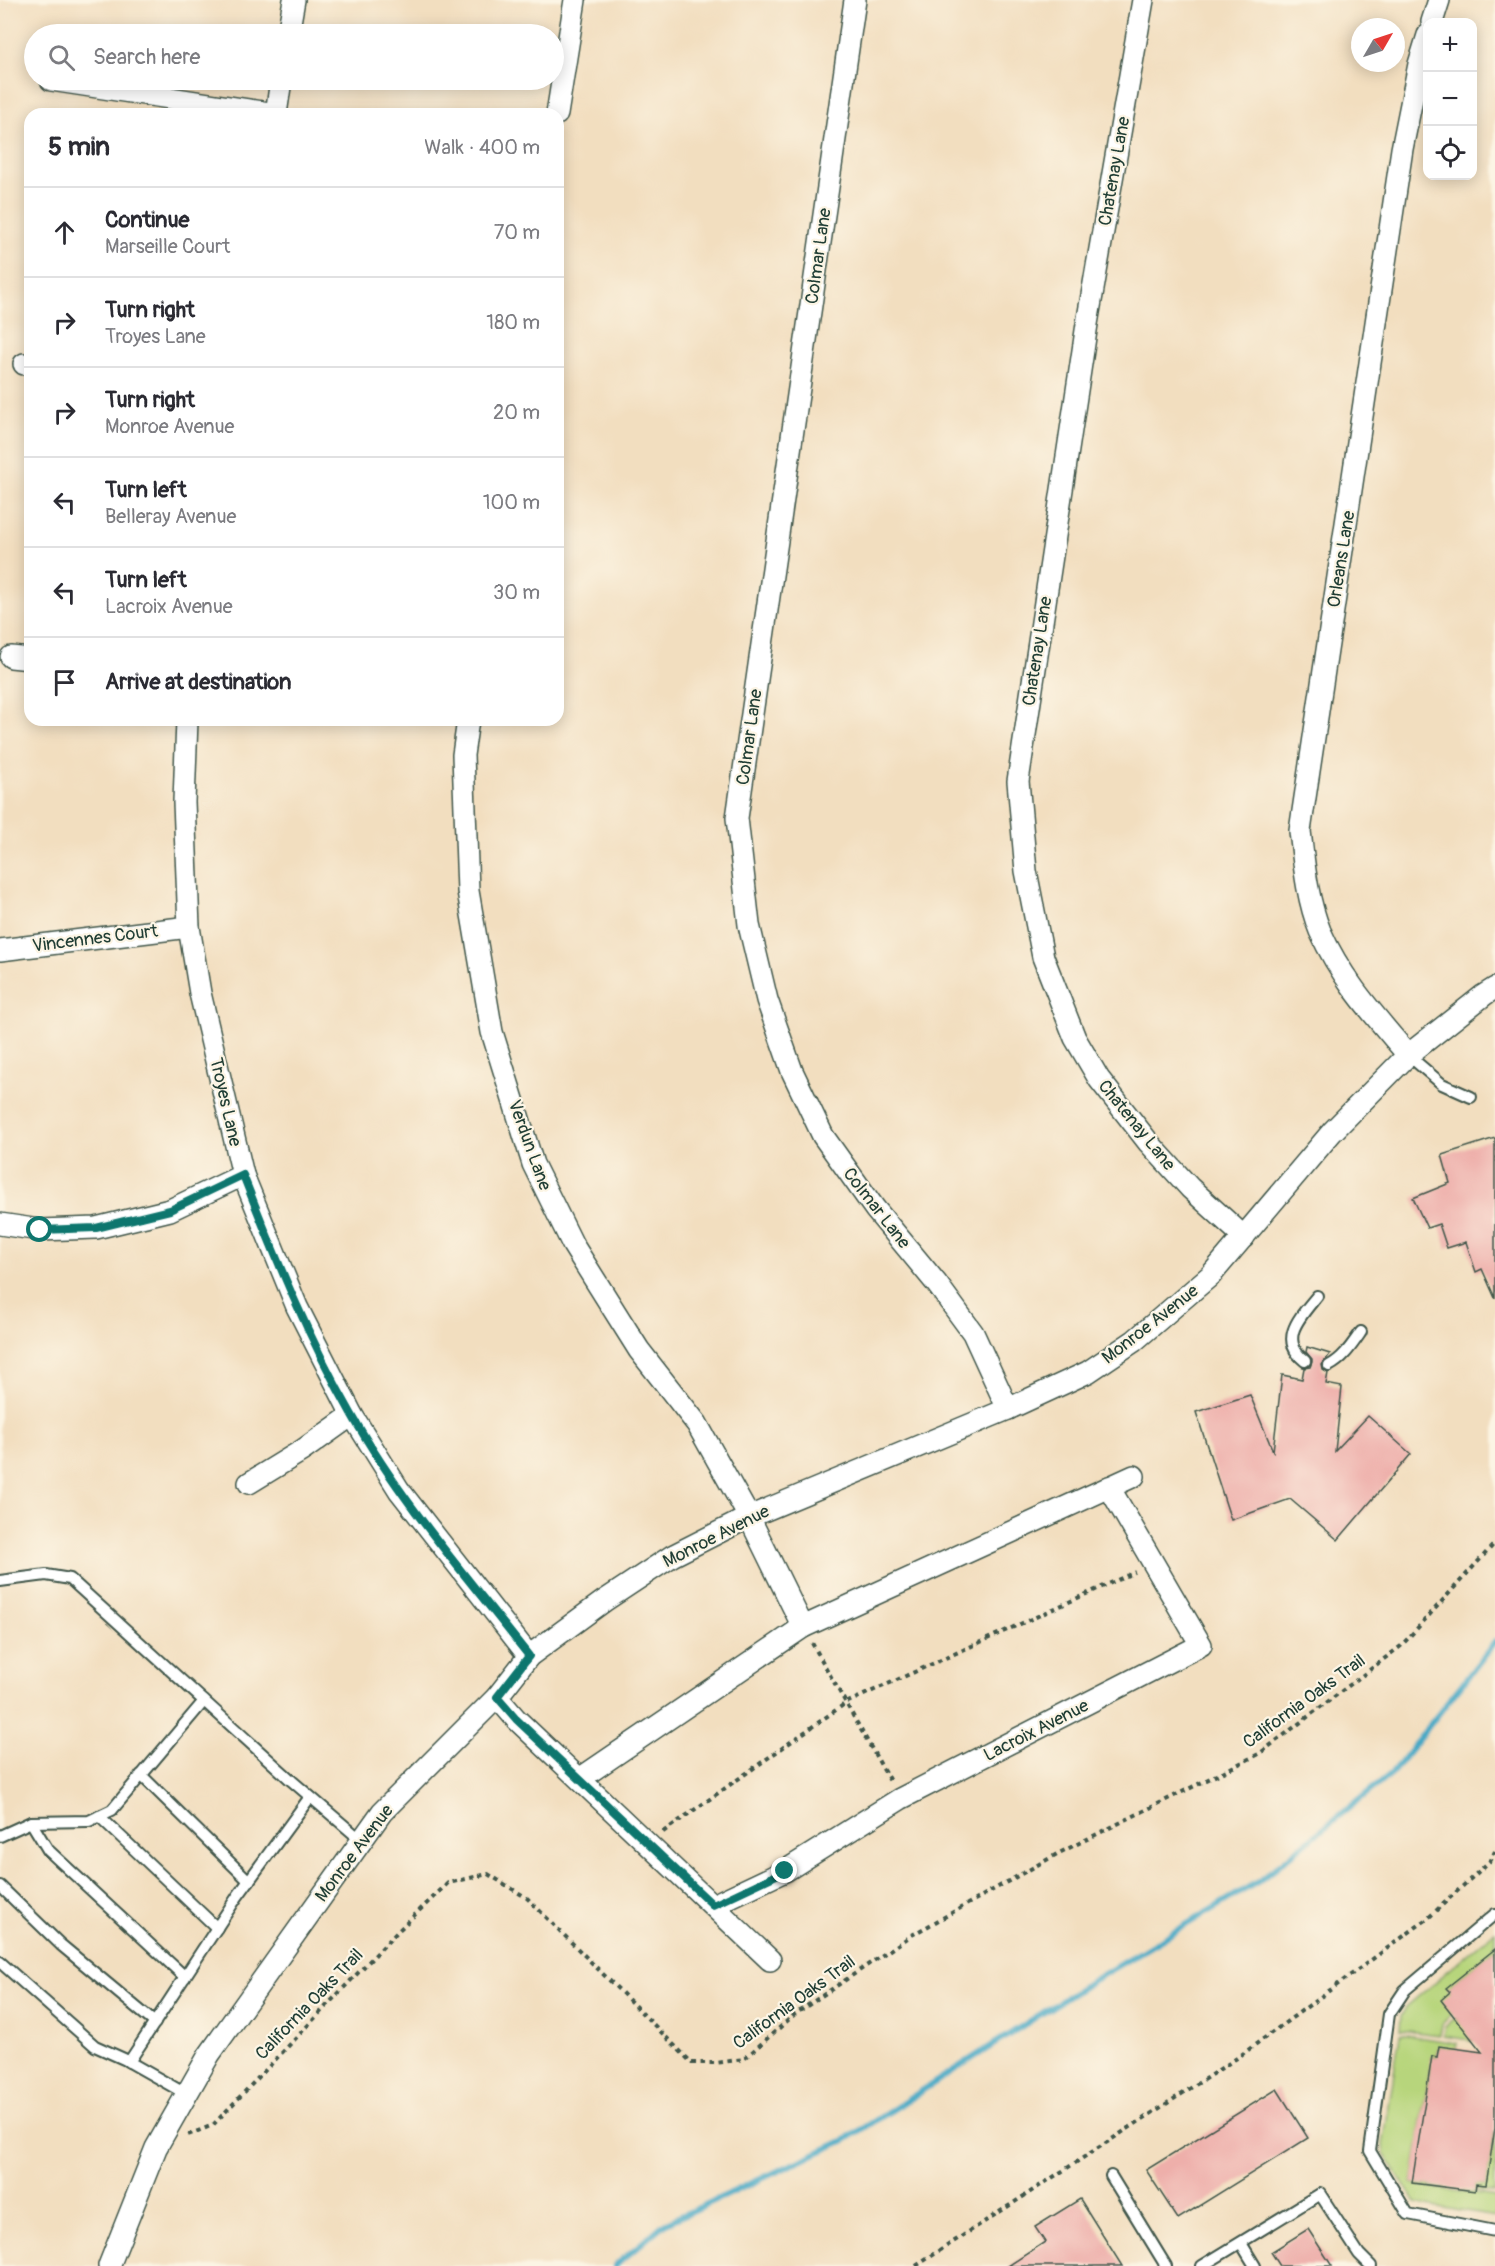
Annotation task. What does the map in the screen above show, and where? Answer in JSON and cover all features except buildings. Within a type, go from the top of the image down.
[{"type":"street","points":[[290,24],[294,0]]},
{"type":"street","points":[[564,70],[575,0]]},
{"type":"street","name":"Colmar Lane","points":[[855,0],[737,818],[749,926],[767,1000],[792,1071],[823,1136],[875,1209],[937,1284],[973,1333],[1008,1409]]},
{"type":"street","name":"Chatenay Lane","points":[[1143,0],[1088,324],[1017,781],[1026,871],[1043,957],[1075,1038],[1099,1079],[1149,1143],[1190,1188],[1245,1237]]},
{"type":"street","points":[[1433,18],[1439,0]]},
{"type":"street","name":"Orleans Lane","points":[[1408,1055],[1358,996],[1337,965],[1320,929],[1307,884],[1300,831],[1402,148],[1423,51]]},
{"type":"street","points":[[117,90],[236,108]]},
{"type":"street","points":[[277,108],[280,90]]},
{"type":"street","points":[[558,108],[561,90]]},
{"type":"street","name":"Troyes Lane","points":[[187,726],[184,802],[189,927],[200,993],[243,1175],[297,1307],[352,1415],[399,1490],[529,1656]]},
{"type":"street","name":"Verdun Lane","points":[[467,726],[463,755],[468,891],[492,1032],[533,1164],[573,1245],[639,1350],[698,1424],[749,1517],[803,1627]]},
{"type":"street","name":"Vincennes Court","points":[[0,950],[189,927]]},
{"type":"street","name":"Monroe Avenue","points":[[109,2266],[156,2148],[209,2055],[382,1812],[497,1697],[529,1656],[604,1601],[672,1556],[749,1517],[1008,1409],[1088,1372],[1134,1341],[1211,1275],[1332,1132],[1408,1055],[1495,988]]},
{"type":"street","points":[[0,1224],[40,1230],[96,1228],[170,1210],[243,1175]]},
{"type":"street","points":[[249,1483],[303,1450],[352,1415]]},
{"type":"street","points":[[581,1778],[803,1627],[1134,1476]]},
{"type":"street","name":"Lacroix Avenue","points":[[713,1905],[785,1871],[900,1800],[1201,1645],[1109,1487]]},
{"type":"street","points":[[497,1697],[516,1719],[581,1778],[770,1960]]},
{"type":"lane","points":[[1408,1055],[1442,1084],[1471,1097]]},
{"type":"lane","points":[[1305,1361],[1294,1351],[1291,1339],[1298,1320],[1317,1296]]},
{"type":"lane","points":[[1329,1366],[1337,1363],[1361,1332]]},
{"type":"lane","points":[[0,1581],[46,1575],[70,1579],[310,1797],[361,1840]]},
{"type":"lane","points":[[0,1836],[31,1822],[89,1821],[112,1810],[204,1701]]},
{"type":"lane","points":[[141,1775],[249,1881]]},
{"type":"lane","points":[[129,2062],[249,1881],[310,1797]]},
{"type":"lane","points":[[99,1816],[217,1928]]},
{"type":"lane","points":[[31,1822],[48,1850],[185,1977]]},
{"type":"lane","points":[[0,1886],[61,1945],[155,2023]]},
{"type":"lane","points":[[1495,1914],[1406,1990],[1389,2014],[1370,2151],[1408,2214],[1495,2231]]},
{"type":"lane","points":[[0,1962],[95,2046],[186,2094]]},
{"type":"lane","points":[[1111,2176],[1166,2266]]},
{"type":"lane","points":[[1202,2266],[1320,2194],[1359,2254],[1371,2266]]},
{"type":"lane","points":[[1241,2242],[1255,2266]]},
{"type":"path","name":"California Oaks Trail","points":[[156,2148],[213,2125],[397,1932],[448,1883],[488,1874],[527,1898],[692,2063],[744,2060],[795,2014],[912,1935],[1059,1852],[1259,1754],[1401,1647],[1495,1542]]},
{"type":"path","points":[[647,1843],[846,1703],[1154,1564]]},
{"type":"path","points":[[803,1627],[900,1800]]},
{"type":"path","points":[[916,2266],[1237,2058],[1426,1920],[1491,1860],[1495,1851]]},
{"type":"green space","points":[[1495,1931],[1495,1949],[1447,1988],[1450,1992],[1452,2014],[1441,2025],[1439,2035],[1400,2030],[1401,2017],[1406,2007]]},
{"type":"green space","points":[[1454,2019],[1479,2041],[1443,2036],[1445,2027]]},
{"type":"green space","points":[[1400,2034],[1457,2043],[1456,2049],[1439,2046],[1437,2057],[1432,2056],[1412,2183],[1426,2187],[1430,2184],[1430,2187],[1495,2197],[1495,2217],[1416,2203],[1384,2154],[1383,2145]]},
{"type":"green space","points":[[1491,2132],[1495,2133],[1495,2192],[1475,2191],[1476,2184],[1486,2185],[1493,2139]]},
{"type":"waterway","points":[[615,2266],[664,2224],[847,2139],[1089,1983],[1259,1881],[1392,1773],[1495,1642]]},
{"type":"route","points":[[40,1230],[96,1228],[170,1210],[243,1175],[297,1307],[352,1415],[399,1490],[529,1656],[497,1697],[516,1719],[713,1905],[785,1871]]}]
